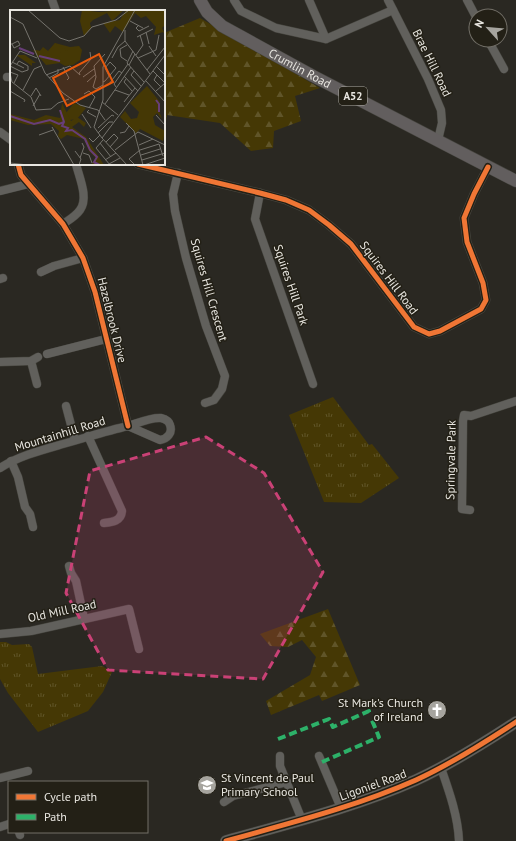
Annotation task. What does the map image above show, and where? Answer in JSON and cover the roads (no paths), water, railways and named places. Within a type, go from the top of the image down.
[{"type":"main road","name":"Crumlin Road","points":[[200,0],[207,12],[222,26],[313,76],[516,181]]},
{"type":"street","points":[[52,0],[56,10]]},
{"type":"street","points":[[234,0],[241,11],[276,28],[326,39],[393,10]]},
{"type":"street","points":[[309,0],[326,39]]},
{"type":"street","name":"Brae Hill Road","points":[[388,0],[428,79],[441,110],[442,123],[438,140]]},
{"type":"street","points":[[492,48],[504,69]]},
{"type":"street","points":[[0,132],[10,139]]},
{"type":"street","name":"Hazelbrook Drive","points":[[18,165],[21,175],[63,224],[83,258],[95,292],[128,426]]},
{"type":"street","points":[[63,224],[80,211],[83,205],[83,191],[76,165]]},
{"type":"street","name":"Squires Hill Road","points":[[142,165],[260,192],[286,200],[308,210],[330,225],[351,244],[414,327],[429,334],[440,331],[481,309],[486,300],[483,283],[467,242],[464,218],[488,167]]},
{"type":"street","name":"Squires Hill Crescent","points":[[178,173],[174,194],[175,211],[186,258],[206,326],[225,376],[222,389],[214,400],[205,403]]},
{"type":"street","points":[[0,191],[28,184]]},
{"type":"street","name":"Squires Hill Park","points":[[260,192],[255,219],[313,384]]},
{"type":"street","points":[[41,272],[54,266],[83,258]]},
{"type":"street","points":[[47,354],[106,339]]},
{"type":"street","points":[[0,362],[34,359],[37,384]]},
{"type":"street","name":"Springvale Park","points":[[470,510],[462,509],[464,415],[471,416],[516,401]]},
{"type":"street","points":[[66,406],[75,440]]},
{"type":"street","name":"Mountainhill Road","points":[[0,468],[29,454],[88,436],[155,419],[161,418],[170,423],[171,432],[168,436],[160,440],[128,426]]},
{"type":"street","points":[[88,436],[122,511],[122,516],[119,519],[104,524]]},
{"type":"street","points":[[11,462],[18,477],[25,507],[30,514],[33,527]]},
{"type":"street","points":[[69,566],[76,581],[84,618]]},
{"type":"street","name":"Old Mill Road","points":[[0,634],[30,631],[129,609],[139,649]]},
{"type":"street","name":"Ligoniel Road","points":[[226,841],[341,808],[417,780],[440,768],[516,722]]},
{"type":"street","points":[[280,756],[280,766],[302,820]]},
{"type":"street","points":[[319,756],[341,808]]},
{"type":"street","points":[[440,768],[448,788],[459,841]]},
{"type":"street","points":[[0,778],[28,771]]},
{"type":"street","points":[[224,802],[233,796],[287,782]]},
{"type":"place","name":"St Mark's Church of Ireland","points":[[437,710]]},
{"type":"place","name":"St Vincent de Paul Primary School","points":[[207,785]]}]
